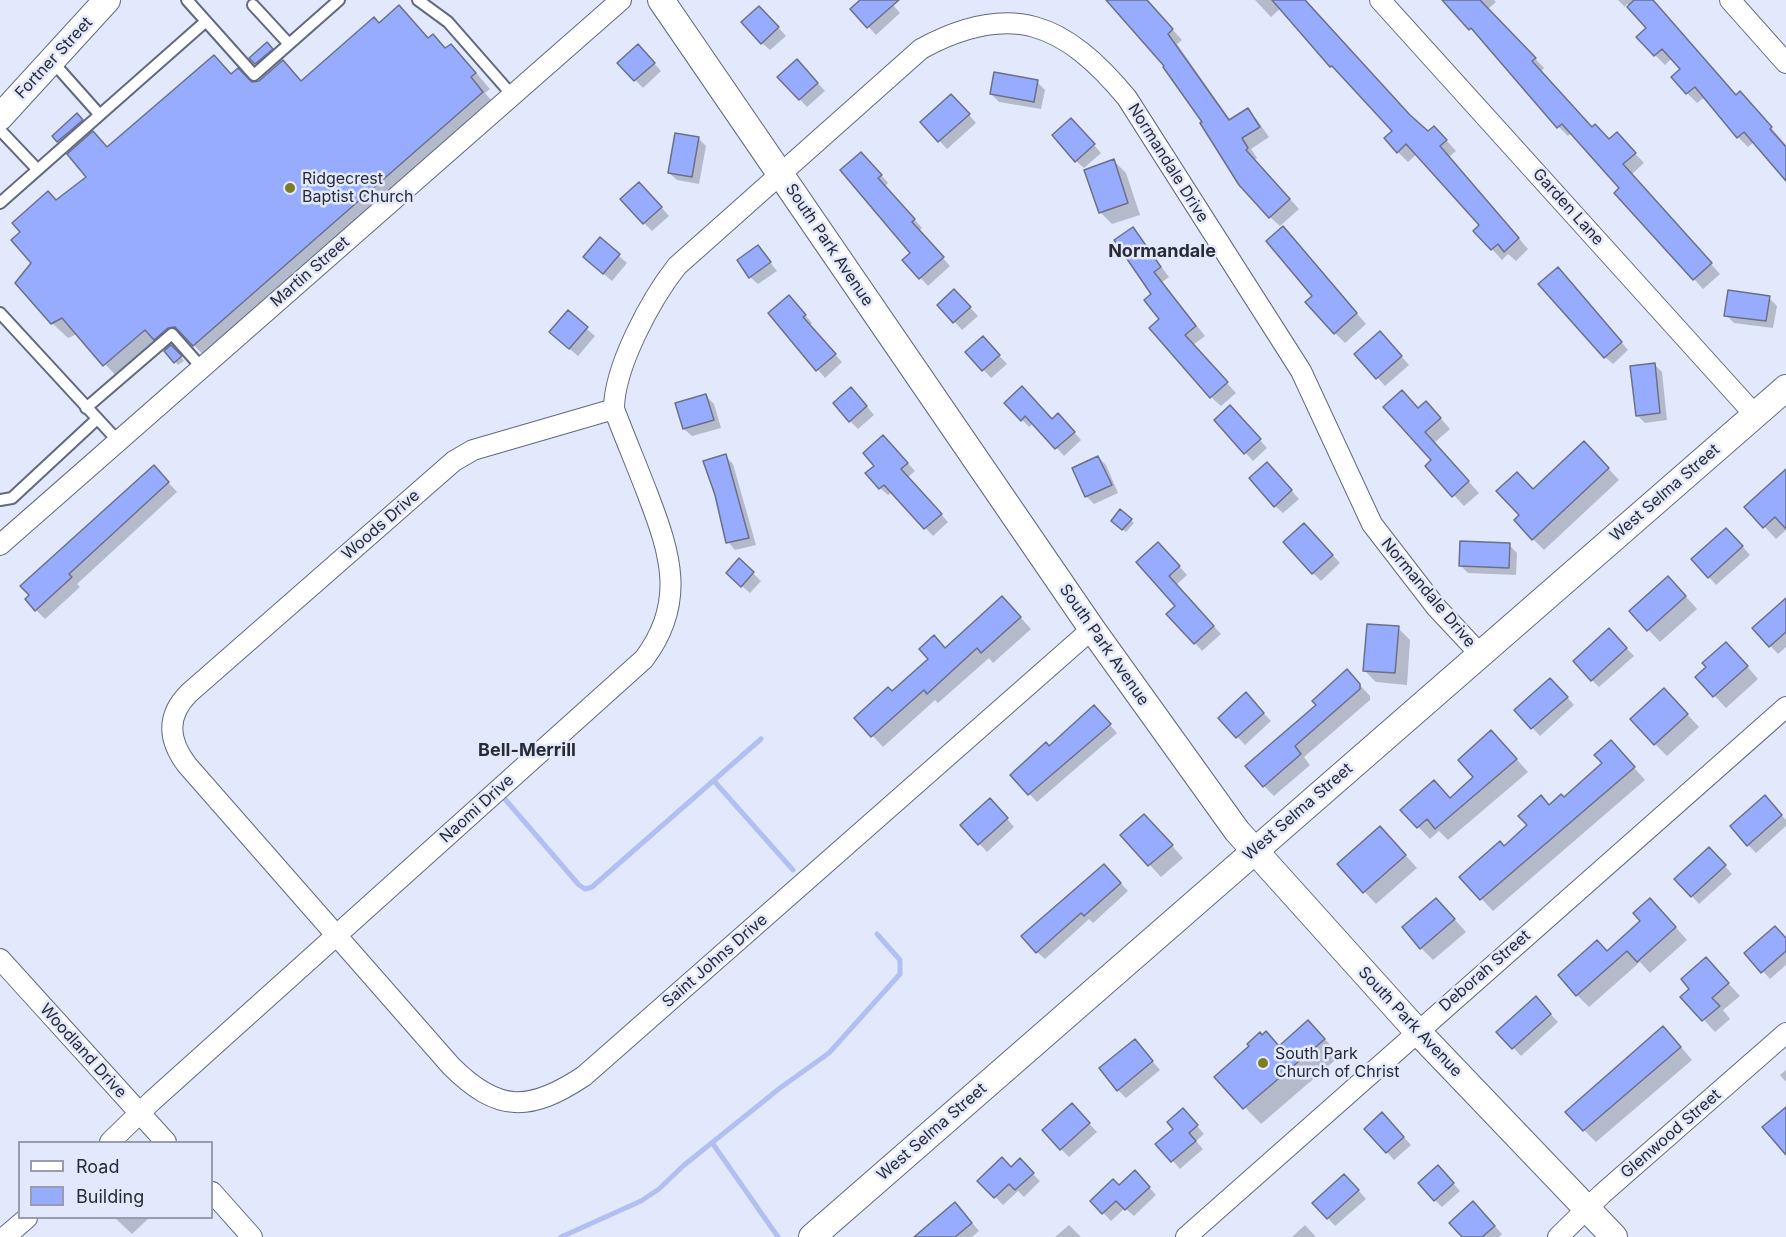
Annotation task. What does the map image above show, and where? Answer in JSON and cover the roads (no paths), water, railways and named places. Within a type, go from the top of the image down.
[{"type":"street","name":"Fortner Street","points":[[0,117],[107,0]]},
{"type":"street","name":"Martin Street","points":[[0,545],[621,0]]},
{"type":"street","name":"South Park Avenue","points":[[661,0],[1092,629],[1254,851],[1417,1031],[1614,1237]]},
{"type":"street","name":"Garden Lane","points":[[1380,0],[1755,415]]},
{"type":"street","points":[[1730,0],[1786,63]]},
{"type":"street","name":"Normandale Drive","points":[[780,173],[921,49],[957,26],[995,14],[1018,15],[1044,21],[1065,34],[1100,65],[1127,98],[1278,333],[1301,371],[1372,524],[1436,607],[1480,654]]},
{"type":"street","points":[[614,409],[614,389],[629,348],[666,279],[677,266],[780,173]]},
{"type":"street","name":"West Selma Street","points":[[812,1237],[1786,388]]},
{"type":"street","name":"Naomi Drive","points":[[112,1141],[337,934],[629,674],[656,643],[665,623],[670,601],[672,579],[669,559],[663,534],[614,409]]},
{"type":"street","name":"Woods Drive","points":[[337,934],[178,753],[171,730],[176,709],[189,693],[454,461],[473,450],[614,409]]},
{"type":"street","name":"Saint Johns Drive","points":[[337,934],[467,1082],[501,1102],[520,1104],[540,1100],[560,1092],[585,1076],[1092,629]]},
{"type":"street","name":"Deborah Street","points":[[1186,1237],[1786,707]]},
{"type":"street","name":"Woodland Drive","points":[[0,959],[164,1141]]},
{"type":"street","name":"Glenwood Street","points":[[1558,1237],[1786,1033]]},
{"type":"street","points":[[213,1193],[252,1237]]},
{"type":"street","points":[[5,1237],[26,1219]]},
{"type":"lane","points":[[187,0],[254,75],[339,0]]},
{"type":"lane","points":[[418,0],[448,22],[512,95]]},
{"type":"lane","points":[[253,5],[289,44]]},
{"type":"lane","points":[[0,203],[205,22]]},
{"type":"lane","points":[[51,60],[99,114]]},
{"type":"lane","points":[[0,130],[37,169]]},
{"type":"lane","points":[[0,313],[118,441]]},
{"type":"lane","points":[[86,408],[172,334],[202,368]]},
{"type":"lane","points":[[0,500],[12,498],[97,419]]},
{"type":"waterway","points":[[504,798],[579,885],[585,889],[592,887],[761,739]]},
{"type":"waterway","points":[[714,781],[793,870]]},
{"type":"waterway","points":[[561,1237],[641,1201],[659,1189],[683,1166],[780,1088],[829,1053],[900,974],[900,960],[877,934]]},
{"type":"waterway","points":[[713,1144],[778,1237]]},
{"type":"place","name":"Ridgecrest Baptist Church","points":[[290,188]]},
{"type":"place","name":"South Park Church of Christ","points":[[1263,1063]]},
{"type":"district","name":"Normandale","points":[[1162,252]]},
{"type":"district","name":"Bell-Merrill","points":[[527,751]]}]
